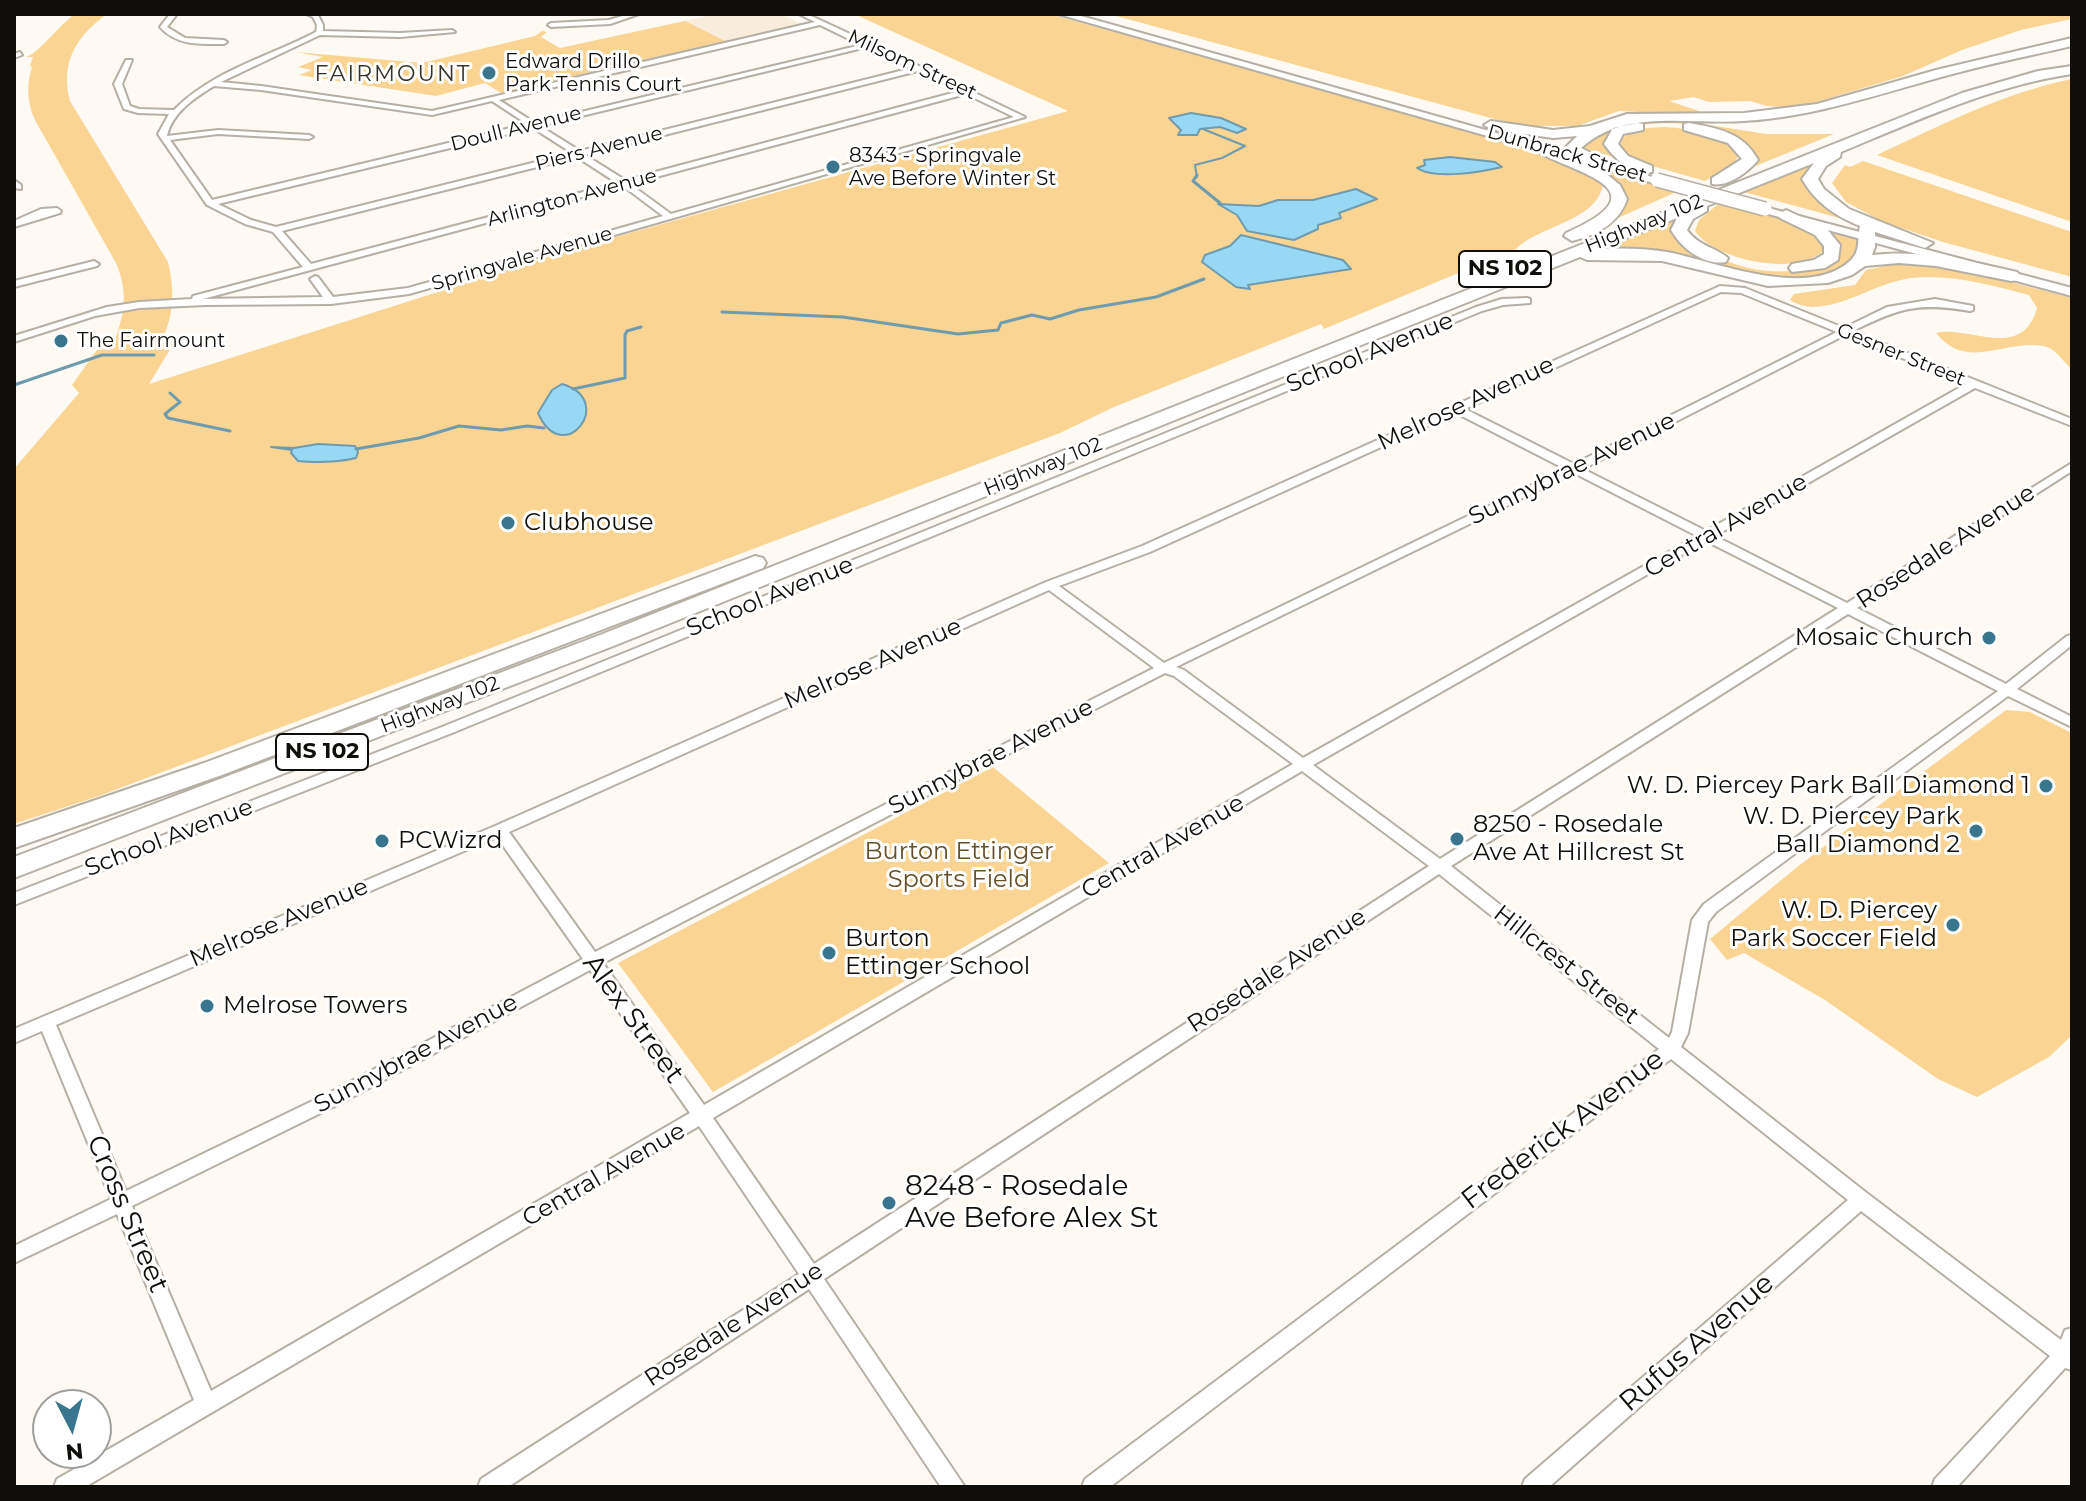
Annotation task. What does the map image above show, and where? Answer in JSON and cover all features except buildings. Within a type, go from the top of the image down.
[{"type":"highway","points":[[1491,125],[1553,134],[1592,130],[1627,118],[1744,117],[1818,108],[1941,73],[2072,42]]},
{"type":"highway","name":"Highway 102","points":[[14,854],[313,746],[1962,89],[2006,75],[2072,61]]},
{"type":"highway","name":"Highway 102","points":[[14,868],[316,754],[1937,108],[1995,87],[2072,70]]},
{"type":"highway","points":[[1925,243],[1837,208],[1813,189],[1810,179],[1821,163],[1838,152],[1937,108]]},
{"type":"highway","points":[[1657,174],[1623,159],[1611,144],[1613,136],[1632,127],[1686,126],[1733,139],[1746,149],[1750,160],[1741,169],[1681,200]]},
{"type":"highway","points":[[1592,130],[1572,148],[1579,155],[1600,163]]},
{"type":"highway","points":[[1480,279],[1601,222],[1615,211],[1619,200],[1615,187],[1600,174],[1533,144]]},
{"type":"highway","points":[[1741,186],[1686,216],[1680,223],[1683,239],[1712,256],[1761,268],[1791,269],[1819,264],[1832,256],[1832,245],[1821,232],[1775,209]]},
{"type":"highway","points":[[1541,266],[1585,256],[1625,252],[1665,257],[1752,279],[1790,282],[1848,272],[1861,261],[1870,242],[1868,233]]},
{"type":"highway","points":[[1861,261],[1927,259],[2011,276]]},
{"type":"highway","points":[[14,885],[660,631],[978,500],[1052,463]]},
{"type":"highway","points":[[14,838],[213,769],[723,574],[898,513]]},
{"type":"main road","name":"Dunbrack Street","points":[[1063,14],[1600,163],[1657,174]]},
{"type":"main road","name":"Dunbrack Street","points":[[1086,14],[1491,125],[2072,292]]},
{"type":"main road","name":"Dunbrack Street","points":[[1868,233],[1925,243],[2072,284]]},
{"type":"street","points":[[174,14],[163,27],[167,33],[189,41],[224,42]]},
{"type":"street","points":[[551,25],[610,22],[636,14]]},
{"type":"street","name":"Milsom Street","points":[[802,14],[1021,117]]},
{"type":"street","points":[[316,15],[319,33]]},
{"type":"street","points":[[212,84],[261,88],[423,112],[443,111],[821,23]]},
{"type":"street","points":[[308,267],[276,230],[248,222],[210,203],[162,134],[164,126],[175,112],[212,84],[319,33],[400,35],[452,32]]},
{"type":"street","name":"Doull Avenue","points":[[210,203],[868,45]]},
{"type":"street","points":[[129,62],[118,84],[127,107],[138,111],[175,112]]},
{"type":"street","name":"Piers Avenue","points":[[276,230],[922,68]]},
{"type":"street","name":"Arlington Avenue","points":[[176,304],[968,91]]},
{"type":"street","points":[[493,99],[625,184],[670,217]]},
{"type":"street","name":"Springvale Avenue","points":[[14,339],[114,309],[176,304],[364,299],[409,291],[1021,117]]},
{"type":"street","points":[[166,138],[218,132],[309,137]]},
{"type":"street","points":[[14,284],[94,264]]},
{"type":"street","points":[[315,279],[331,301]]},
{"type":"street","name":"Gesner Street","points":[[1729,287],[2072,423]]},
{"type":"street","name":"Melrose Avenue","points":[[14,1036],[500,830],[1050,585],[1146,549],[1729,287]]},
{"type":"street","name":"School Avenue","points":[[14,899],[447,730],[1479,309],[1502,302],[1527,301]]},
{"type":"street","name":"Sunnybrae Avenue","points":[[14,1255],[335,1098],[412,1054],[1164,668],[1576,468],[1887,310],[1935,302],[1970,308]]},
{"type":"street","name":"Central Avenue","points":[[65,1487],[1302,765],[1974,384]]},
{"type":"street","points":[[1457,409],[2072,723]]},
{"type":"street","name":"Rosedale Avenue","points":[[489,1487],[1440,866],[2072,466]]},
{"type":"street","name":"Hillcrest Street","points":[[1050,585],[1164,668],[1179,673],[1440,866],[1861,1200],[2069,1351]]},
{"type":"street","name":"Frederick Avenue","points":[[1093,1487],[1671,1049],[1680,1033],[1700,920],[1710,908],[2072,639]]},
{"type":"street","name":"Alex Street","points":[[500,830],[703,1117],[954,1487]]},
{"type":"street","name":"Cross Street","points":[[46,1022],[207,1406]]},
{"type":"street","name":"Rufus Avenue","points":[[1533,1487],[1861,1200]]},
{"type":"street","points":[[1943,1487],[2069,1351]]},
{"type":"shaded area","points":[[716,14],[780,14],[802,24],[598,70],[560,48]]},
{"type":"green space","points":[[75,14],[107,14],[87,32],[73,52],[67,74],[70,101],[168,262],[171,313],[161,343],[174,343],[149,384],[576,248],[1068,111],[854,14],[1049,14],[1467,129],[1566,161],[1603,183],[1599,196],[1591,206],[1516,249],[1324,329],[1321,324],[1114,407],[1060,433],[99,796],[14,824],[14,469],[79,393],[72,385],[101,344],[115,340],[124,302],[116,263],[36,122],[29,102],[33,57],[26,57]]},
{"type":"green space","points":[[1109,14],[2072,14],[2072,19],[2021,30],[1962,50],[1903,76],[1797,108],[1767,106],[1750,101],[1709,102],[1694,97],[1669,101],[1714,116],[1619,111],[1577,126],[1520,126]]},
{"type":"green space","points":[[685,21],[725,41],[501,93],[485,83],[436,96],[299,75],[312,70],[298,67],[323,57],[295,52],[422,63],[535,36],[542,31],[547,32],[541,37],[560,48]]},
{"type":"green space","points":[[2072,79],[2072,222],[1877,155],[1997,101]]},
{"type":"green space","points":[[1672,119],[1766,134],[1834,134],[1753,167],[1756,155],[1745,143],[1730,134],[1691,124],[1650,124],[1616,130],[1617,158],[1582,148],[1614,127]]},
{"type":"green space","points":[[1665,127],[1705,133],[1740,153],[1734,164],[1705,181],[1635,161],[1620,150],[1621,142],[1629,133]]},
{"type":"green space","points":[[1570,157],[1683,189],[1611,221],[1622,190],[1617,181]]},
{"type":"green space","points":[[1817,161],[1806,180],[1869,226],[1744,192]]},
{"type":"green space","points":[[1863,161],[2072,232],[2072,277],[1943,242],[1881,221],[1846,202],[1832,183],[1845,165],[1850,167]]},
{"type":"green space","points":[[1723,200],[1795,223],[1818,240],[1824,250],[1796,263],[1777,264],[1757,262],[1720,250],[1695,231],[1699,220]]},
{"type":"green space","points":[[1678,216],[1674,223],[1676,237],[1716,257],[1754,269],[1793,271],[1837,259],[1840,244],[1819,225],[1866,239],[1850,261],[1831,273],[1809,278],[1785,278],[1688,259],[1583,253]]},
{"type":"green space","points":[[1895,264],[1962,272],[2072,298],[2072,369],[2048,347],[2029,345],[1973,352],[1948,344],[1936,333],[1993,338],[2020,334],[2030,324],[2037,308],[2029,295],[1998,287],[1949,278],[1916,278],[1888,284],[1830,305],[1816,307],[1790,300],[1794,294],[1855,285],[1866,270]]},
{"type":"green space","points":[[2006,710],[2030,712],[2072,733],[2072,1035],[2049,1057],[1977,1097],[1938,1079],[1825,1000],[1744,953],[1727,960],[1710,939],[1797,867]]},
{"type":"green space","name":"Burton Ettinger Sports Field","points":[[993,767],[1109,863],[713,1092],[618,963]]},
{"type":"water","points":[[1191,113],[1221,118],[1246,129],[1237,133],[1220,127],[1200,129],[1197,135],[1178,135],[1181,130],[1169,118]]},
{"type":"water","points":[[1450,157],[1495,162],[1502,167],[1446,174],[1417,168],[1425,165],[1424,160]]},
{"type":"water","points":[[1356,189],[1377,199],[1339,213],[1341,218],[1318,225],[1318,229],[1294,240],[1247,231],[1237,215],[1218,204],[1259,206],[1278,200],[1313,200]]},
{"type":"water","points":[[1241,235],[1343,260],[1351,269],[1248,285],[1250,289],[1236,287],[1202,262],[1205,255],[1230,246]]},
{"type":"water","points":[[562,384],[578,392],[585,403],[586,415],[580,426],[571,433],[560,435],[549,429],[538,413],[552,390]]},
{"type":"water","points":[[318,444],[355,446],[358,452],[356,458],[304,462],[298,461],[292,450],[271,447],[294,448]]},
{"type":"waterway","points":[[1197,175],[1195,165],[1222,158],[1245,146],[1203,129]]},
{"type":"waterway","points":[[1197,175],[1193,181],[1220,203]]},
{"type":"waterway","points":[[722,312],[843,317],[958,334],[998,330],[1001,323],[1032,315],[1050,319],[1079,310],[1156,297],[1204,279]]},
{"type":"waterway","points":[[573,389],[625,378],[625,335],[627,331],[641,327]]},
{"type":"waterway","points":[[14,385],[102,355],[154,355]]},
{"type":"waterway","points":[[170,393],[180,402],[165,414],[168,418],[230,431]]},
{"type":"waterway","points":[[356,449],[419,438],[459,426],[501,430],[527,426],[544,428]]},
{"type":"place","name":"Edward Drillo Park Tennis Court","points":[[489,73]]},
{"type":"place","name":"8343 - Springvale Ave Before Winter St","points":[[833,167]]},
{"type":"place","name":"The Fairmount","points":[[61,341]]},
{"type":"place","name":"Clubhouse","points":[[508,523]]},
{"type":"place","name":"Mosaic Church","points":[[1989,638]]},
{"type":"place","name":"W. D. Piercey Park Ball Diamond 1","points":[[2046,786]]},
{"type":"place","name":"W. D. Piercey Park Ball Diamond 2","points":[[1976,831]]},
{"type":"place","name":"8250 - Rosedale Ave At Hillcrest St","points":[[1457,839]]},
{"type":"place","name":"PCWizrd","points":[[382,841]]},
{"type":"place","name":"W. D. Piercey Park Soccer Field","points":[[1953,925]]},
{"type":"place","name":"Burton Ettinger School","points":[[829,953]]},
{"type":"place","name":"Melrose Towers","points":[[207,1006]]},
{"type":"place","name":"8248 - Rosedale Ave Before Alex St","points":[[889,1203]]},
{"type":"district","name":"FAIRMOUNT","points":[[393,75]]}]
